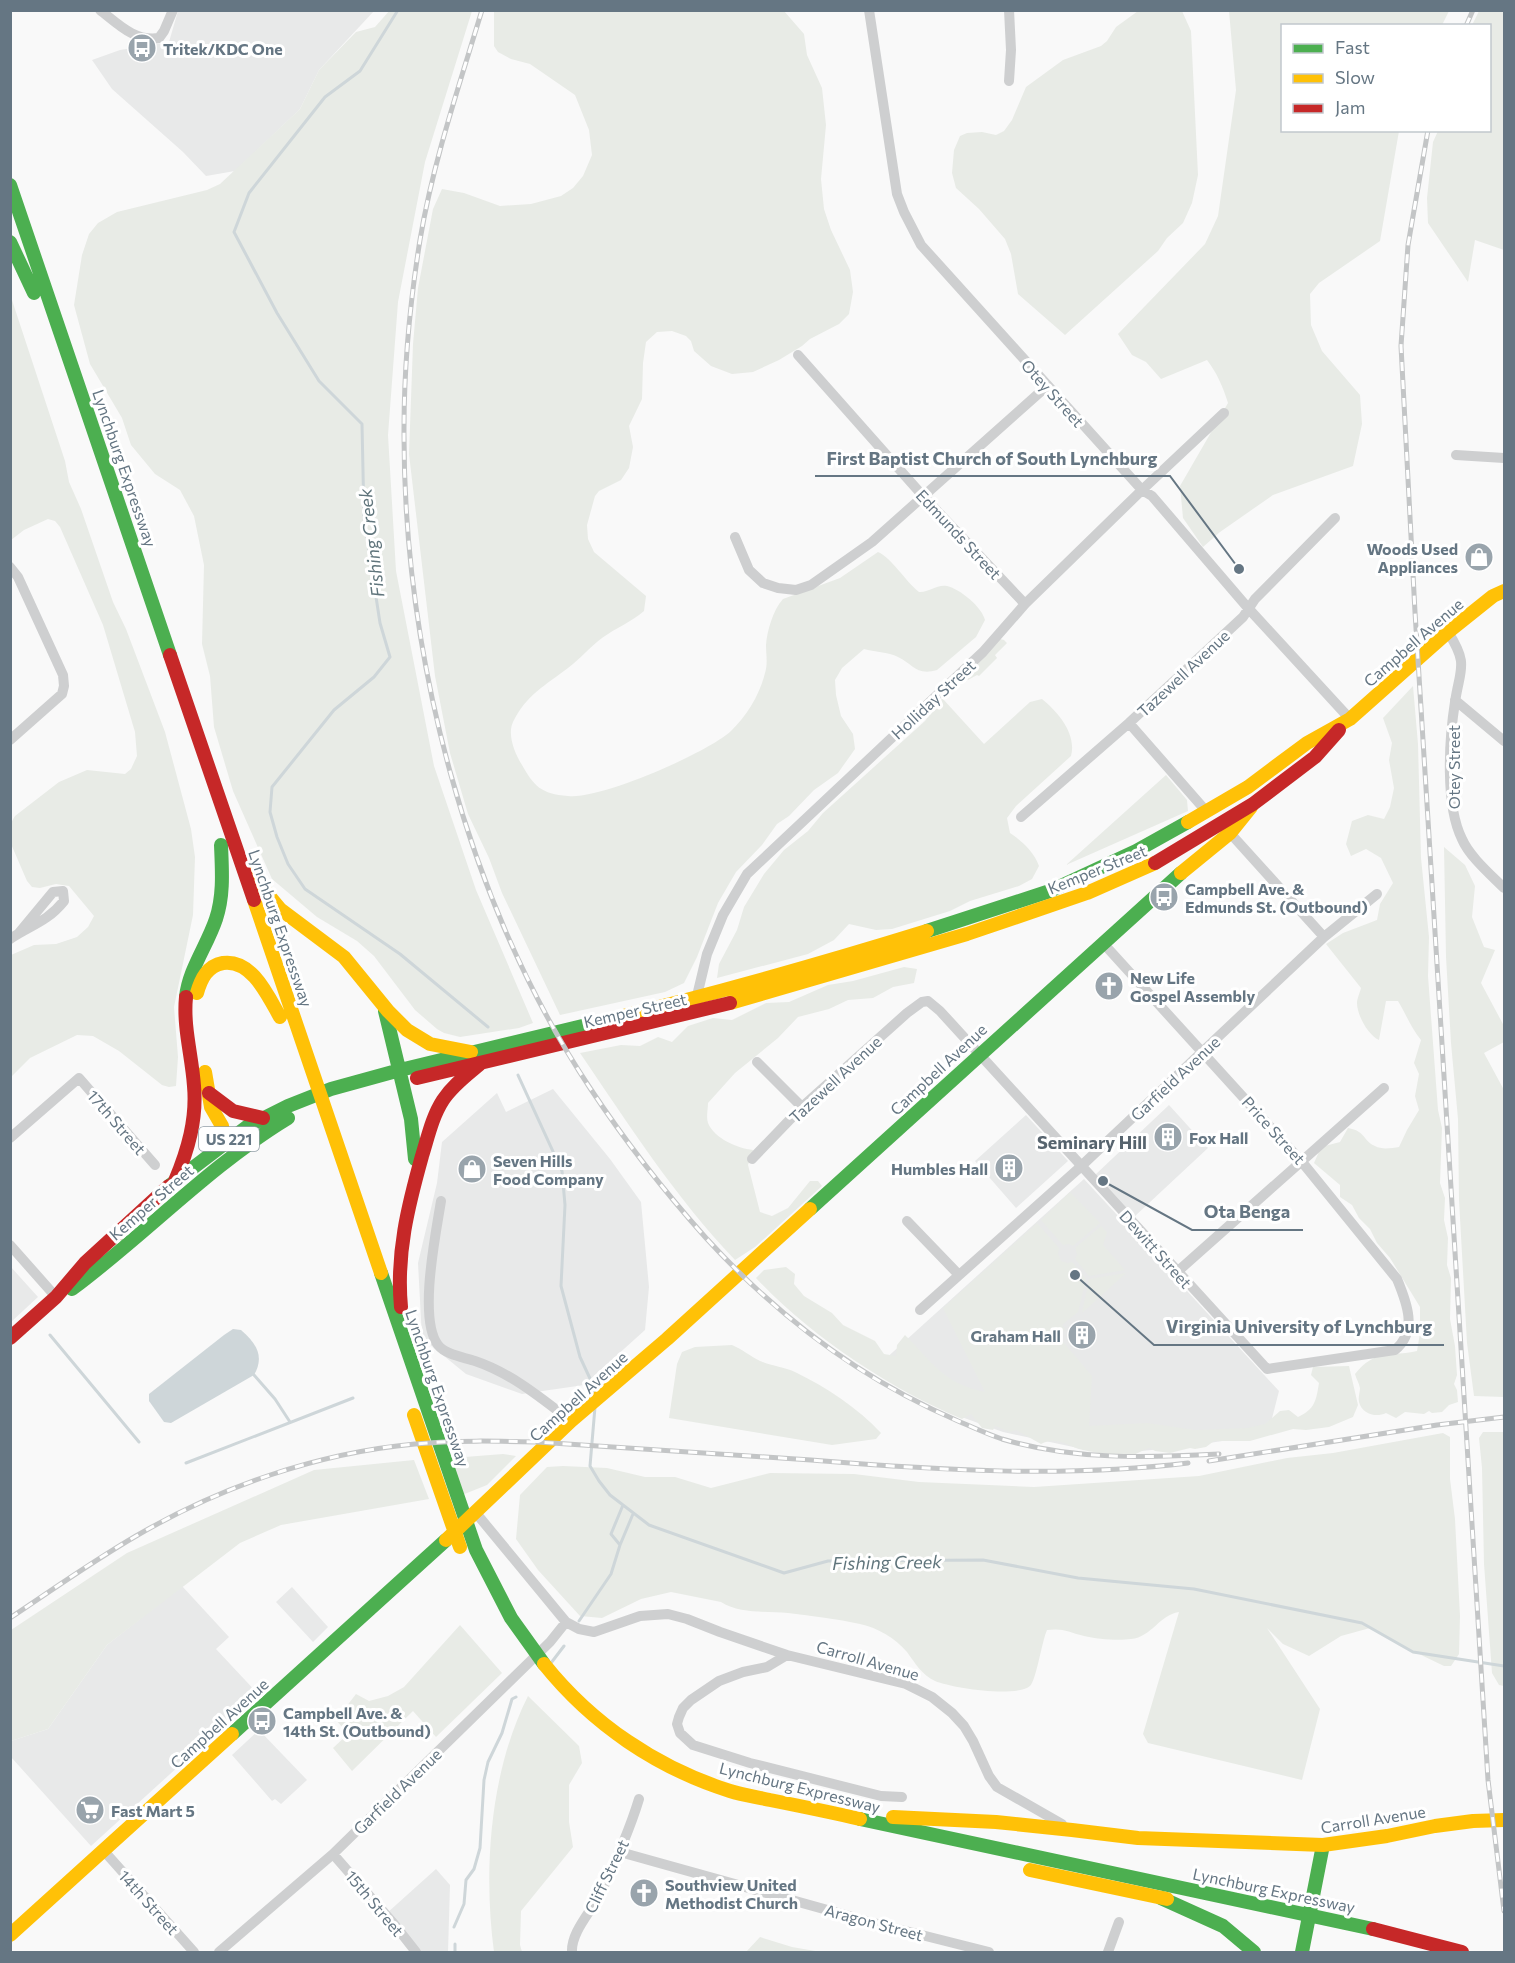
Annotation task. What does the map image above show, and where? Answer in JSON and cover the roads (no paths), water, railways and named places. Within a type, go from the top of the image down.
[{"type":"main road","name":"Lynchburg Expressway","points":[[10,185],[409,1355],[476,1550],[490,1583],[559,1696],[601,1739],[665,1778],[718,1800],[772,1814]]},
{"type":"main road","name":"Lynchburg Expressway","points":[[10,224],[432,1469],[466,1563]]},
{"type":"main road","points":[[10,242],[34,293]]},
{"type":"main road","name":"Campbell Avenue","points":[[10,1935],[447,1540],[576,1417],[859,1165],[978,1054],[1170,882],[1230,833],[1254,804],[1315,757],[1348,720],[1448,632],[1493,596],[1504,591]]},
{"type":"main road","name":"Campbell Avenue","points":[[1157,840],[1248,787],[1307,743],[1348,720]]},
{"type":"main road","points":[[219,796],[259,883],[274,903],[291,919],[343,955],[405,1028],[420,1039],[440,1046],[471,1052]]},
{"type":"main road","name":"Kemper Street","points":[[401,1076],[480,1064],[690,1014],[967,934],[1087,893],[1165,859],[1254,804]]},
{"type":"main road","points":[[1157,840],[1165,859],[1170,882]]},
{"type":"main road","name":"Kemper Street","points":[[56,1297],[72,1289],[103,1267],[263,1118],[471,1052],[697,998],[814,966],[976,916],[1050,891],[1157,840]]},
{"type":"main road","points":[[221,845],[222,887],[219,909],[214,927],[192,972],[187,992],[186,1011],[211,1128],[229,1148]]},
{"type":"main road","points":[[175,1181],[190,1144],[202,1094],[197,1009],[197,992],[200,982],[210,968],[226,962],[236,963],[246,968],[280,1017]]},
{"type":"main road","points":[[382,1003],[392,1030],[414,1125],[415,1181]]},
{"type":"main road","points":[[409,1355],[399,1280],[403,1233],[415,1181],[439,1106],[449,1091],[480,1064]]},
{"type":"main road","points":[[202,1094],[240,1116],[263,1118]]},
{"type":"main road","name":"Kemper Street","points":[[10,1338],[56,1297],[85,1263],[175,1181],[290,1110]]},
{"type":"main road","points":[[520,1656],[537,1678]]},
{"type":"main road","name":"Lynchburg Expressway","points":[[559,1696],[675,1768],[730,1791],[1284,1916],[1462,1953]]},
{"type":"main road","points":[[846,1816],[921,1817],[1072,1830]]},
{"type":"main road","name":"Carroll Avenue","points":[[1072,1830],[1138,1838],[1323,1845],[1387,1836],[1435,1826],[1504,1820]]},
{"type":"main road","points":[[1302,1953],[1323,1845]]},
{"type":"main road","name":"Lynchburg Expressway","points":[[1011,1866],[1161,1898],[1284,1916]]},
{"type":"main road","points":[[1161,1898],[1231,1930],[1254,1953]]},
{"type":"main road","name":"Lynchburg Expressway","points":[[1335,1926],[1418,1953]]},
{"type":"street","points":[[100,10],[137,37],[148,39],[159,38],[173,10]]},
{"type":"street","name":"Otey Street","points":[[869,10],[897,194],[921,245],[1142,490],[1152,496],[1348,720]]},
{"type":"street","points":[[1009,10],[1010,81]]},
{"type":"street","name":"Edmunds Street","points":[[798,355],[922,496],[1025,604]]},
{"type":"street","points":[[735,537],[749,570],[763,583],[796,590],[811,585],[852,558],[891,526],[1047,386]]},
{"type":"street","name":"Holliday Street","points":[[690,1014],[697,998],[699,981],[707,954],[723,915],[747,874],[983,652],[1025,604],[1224,413]]},
{"type":"street","points":[[1456,455],[1504,458]]},
{"type":"street","name":"Tazewell Avenue","points":[[1021,817],[1129,723],[1243,617],[1255,599],[1335,518]]},
{"type":"street","points":[[10,567],[18,577],[63,675],[64,686],[63,694],[10,740]]},
{"type":"street","name":"Otey Street","points":[[1448,632],[1460,656],[1462,670],[1455,700],[1451,737],[1452,815],[1462,842],[1504,888]]},
{"type":"street","points":[[1455,700],[1504,741]]},
{"type":"street","points":[[1129,723],[1206,811]]},
{"type":"street","points":[[1230,833],[1324,938]]},
{"type":"street","name":"Garfield Avenue","points":[[920,1310],[1080,1167],[1324,938],[1377,894]]},
{"type":"street","name":"Price Street","points":[[1103,943],[1152,1000],[1203,1052],[1302,1162],[1397,1279],[1405,1297],[1409,1326],[1407,1336],[1395,1350],[1267,1369]]},
{"type":"street","name":"Dewitt Street","points":[[922,1002],[928,1001],[940,1011],[1080,1167],[1267,1369]]},
{"type":"street","name":"Tazewell Avenue","points":[[752,1159],[802,1107],[922,1002]]},
{"type":"street","points":[[757,1062],[802,1107]]},
{"type":"street","name":"17th Street","points":[[10,1138],[79,1078],[155,1166]]},
{"type":"street","points":[[1177,1272],[1384,1088]]},
{"type":"street","points":[[441,1201],[429,1294],[430,1322],[438,1345],[446,1352],[479,1362],[510,1377],[576,1417]]},
{"type":"street","points":[[907,1221],[959,1275]]},
{"type":"street","points":[[10,1245],[56,1297]]},
{"type":"street","points":[[474,1515],[566,1622]]},
{"type":"street","name":"Carroll Avenue","points":[[566,1622],[586,1632],[594,1632],[640,1616],[668,1614],[787,1655],[906,1684],[932,1697],[964,1726],[988,1776],[998,1787],[1013,1798],[1072,1830]]},
{"type":"street","name":"Garfield Avenue","points":[[219,1953],[333,1854],[542,1650],[566,1622]]},
{"type":"street","points":[[787,1655],[767,1666],[719,1681],[691,1700],[683,1708],[679,1717],[677,1724],[680,1733],[693,1744],[750,1763],[882,1796],[902,1797]]},
{"type":"street","name":"Cliff Street","points":[[572,1953],[572,1943],[620,1852],[639,1799]]},
{"type":"street","name":"14th Street","points":[[104,1851],[194,1953]]},
{"type":"street","name":"Aragon Street","points":[[620,1852],[989,1953]]},
{"type":"street","name":"15th Street","points":[[333,1854],[416,1953]]},
{"type":"street","points":[[1108,1953],[1119,1922]]},
{"type":"waterway","name":"Fishing Creek","points":[[398,10],[360,71],[325,97],[249,193],[234,232],[277,313],[319,381],[362,424],[364,518],[380,623],[390,657],[374,677],[334,710],[272,787],[270,812],[288,864],[305,889],[400,954],[488,1027]]},
{"type":"waterway","name":"Fishing Creek","points":[[518,1075],[562,1171],[565,1205],[561,1286],[580,1357],[593,1385],[594,1394]]},
{"type":"waterway","points":[[50,1335],[139,1442]]},
{"type":"waterway","points":[[254,1375],[275,1399],[290,1422]]},
{"type":"waterway","points":[[186,1463],[353,1398]]},
{"type":"waterway","name":"Fishing Creek","points":[[595,1407],[590,1466],[610,1495],[649,1525],[784,1573],[828,1561],[983,1560],[1078,1578],[1194,1589],[1362,1623],[1413,1652],[1504,1666]]},
{"type":"waterway","points":[[620,1545],[611,1534],[623,1505]]},
{"type":"waterway","points":[[579,1621],[611,1574],[633,1514]]},
{"type":"waterway","points":[[551,1663],[564,1646]]},
{"type":"waterway","points":[[454,1927],[464,1904],[466,1880],[474,1869],[480,1848],[484,1780],[488,1762],[502,1733],[512,1699],[516,1697]]},
{"type":"waterway","points":[[455,1944],[455,1952]]},
{"type":"railway","points":[[482,10],[439,153],[425,211],[416,263],[405,382],[407,514],[415,600],[430,686],[450,772],[476,856],[508,938],[546,1015],[590,1088],[617,1127],[660,1184],[706,1238],[733,1267],[792,1320],[854,1365],[887,1386],[958,1421],[996,1437],[1029,1446],[1109,1456],[1219,1454]]},
{"type":"railway","points":[[1467,24],[1473,10]]},
{"type":"railway","points":[[1428,132],[1408,245],[1401,346],[1415,612],[1488,1780],[1504,1911]]},
{"type":"railway","points":[[1209,1461],[1437,1425],[1504,1417]]},
{"type":"railway","points":[[10,1618],[120,1546],[201,1502],[270,1475],[306,1464],[342,1455],[415,1444],[537,1442],[905,1467],[999,1471],[1094,1470],[1188,1463]]},
{"type":"place","name":"Tritek/KDC One","points":[[142,48]]},
{"type":"place","name":"Woods Used Appliances","points":[[1479,557]]},
{"type":"place","name":"First Baptist Church of South Lynchburg","points":[[1239,569]]},
{"type":"place","name":"Campbell Ave. & Edmunds St. (Outbound)","points":[[1164,897]]},
{"type":"place","name":"New Life Gospel Assembly","points":[[1109,986]]},
{"type":"place","name":"Fox Hall","points":[[1168,1137]]},
{"type":"place","name":"Humbles Hall","points":[[1009,1168]]},
{"type":"place","name":"Seven Hills Food Company","points":[[472,1169]]},
{"type":"place","name":"Ota Benga","points":[[1103,1181]]},
{"type":"place","name":"Virginia University of Lynchburg","points":[[1075,1275]]},
{"type":"place","name":"Graham Hall","points":[[1082,1335]]},
{"type":"place","name":"Campbell Ave. & 14th St. (Outbound)","points":[[262,1721]]},
{"type":"place","name":"Fast Mart 5","points":[[90,1810]]},
{"type":"place","name":"Southview United Methodist Church","points":[[644,1893]]},
{"type":"district","name":"Seminary Hill","points":[[1092,1142]]}]
